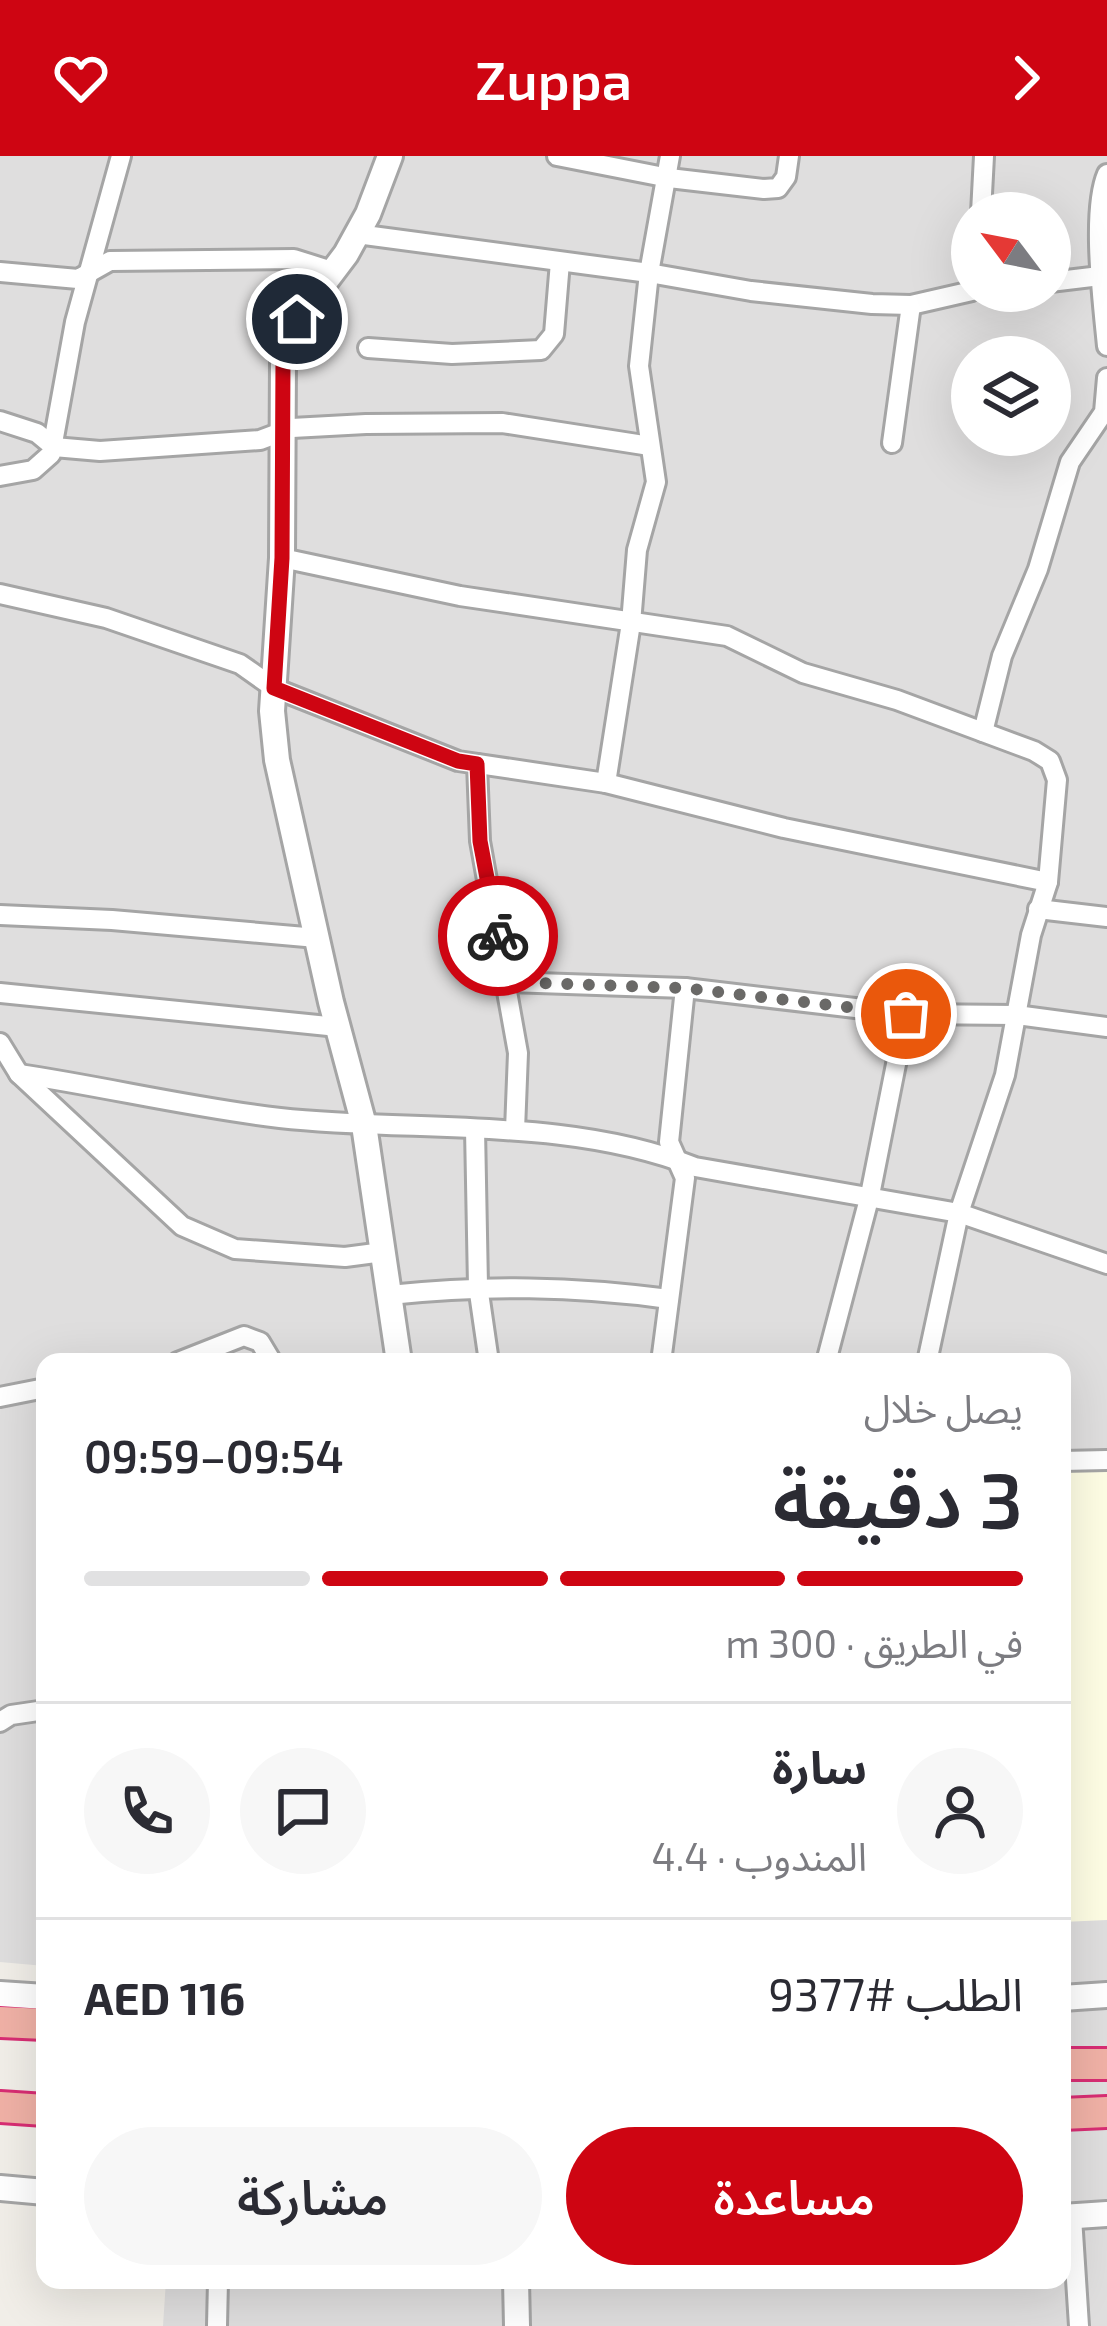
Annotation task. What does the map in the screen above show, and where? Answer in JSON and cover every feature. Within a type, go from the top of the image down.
[{"type":"highway","points":[[0,2022],[36,2024]]},
{"type":"highway","points":[[1071,2064],[1107,2064]]},
{"type":"highway","points":[[0,2107],[36,2109]]},
{"type":"highway","points":[[1071,2114],[1107,2112]]},
{"type":"street","points":[[0,476],[40,467],[54,446],[75,322],[121,156]]},
{"type":"street","points":[[390,156],[357,234],[297,319],[283,360],[282,558],[274,688],[277,760],[364,1125],[398,1353]]},
{"type":"street","points":[[557,156],[669,178],[778,188],[786,177],[789,156]]},
{"type":"street","points":[[606,783],[631,623],[637,550],[656,482],[639,366],[649,273],[670,156]]},
{"type":"street","points":[[982,192],[984,156]]},
{"type":"street","points":[[1107,174],[1099,192],[1107,346]]},
{"type":"street","points":[[357,234],[751,291],[911,305],[951,296]]},
{"type":"street","points":[[0,272],[79,279],[110,261],[271,260],[294,260],[332,271]]},
{"type":"street","points":[[368,348],[452,354],[542,350],[554,334],[560,262]]},
{"type":"street","points":[[1071,279],[1100,276]]},
{"type":"street","points":[[892,443],[911,305]]},
{"type":"street","points":[[983,732],[1002,656],[1038,569],[1070,462],[1104,412],[1107,378]]},
{"type":"street","points":[[0,422],[37,433],[54,446],[100,451],[260,440],[292,428],[366,424],[502,423],[650,446]]},
{"type":"street","points":[[282,558],[460,596],[727,636],[803,673],[897,700],[1043,754],[1055,770],[1048,882],[1037,909],[1005,1075],[958,1214],[929,1353]]},
{"type":"street","points":[[0,594],[128,626],[240,664],[274,688],[458,761],[606,783],[784,828],[1048,882]]},
{"type":"street","points":[[477,764],[480,841],[518,1053],[514,1130]]},
{"type":"street","points":[[1037,909],[1107,917]]},
{"type":"street","points":[[0,915],[317,938]]},
{"type":"street","points":[[506,982],[685,988],[906,1014],[1016,1016],[1107,1027]]},
{"type":"street","points":[[663,1353],[685,1178],[669,1142],[685,988]]},
{"type":"street","points":[[0,993],[338,1028]]},
{"type":"street","points":[[828,1353],[870,1195],[906,1014]]},
{"type":"street","points":[[0,1042],[19,1074],[182,1226],[235,1249],[345,1257],[383,1252]]},
{"type":"street","points":[[19,1074],[276,1118],[514,1130],[659,1153],[695,1167],[958,1214],[1107,1264]]},
{"type":"street","points":[[475,1129],[478,1286],[488,1353]]},
{"type":"street","points":[[389,1295],[478,1286],[580,1287],[669,1298]]},
{"type":"street","points":[[201,1353],[244,1336],[260,1342],[267,1353]]},
{"type":"street","points":[[0,1397],[36,1390]]},
{"type":"street","points":[[1071,1461],[1107,1460]]},
{"type":"street","points":[[0,1722],[36,1711]]},
{"type":"street","points":[[0,1994],[36,1996]]},
{"type":"street","points":[[1071,1997],[1107,1995]]},
{"type":"street","points":[[0,2188],[36,2191]]},
{"type":"street","points":[[1071,2217],[1107,2214]]},
{"type":"street","points":[[1071,2253],[1079,2326]]},
{"type":"street","points":[[217,2326],[218,2289]]},
{"type":"street","points":[[516,2289],[517,2326]]},
{"type":"shaded area","points":[[0,156],[1107,156],[1107,2326],[163,2326],[165,2289],[1071,2289],[1071,1353],[36,1353],[36,1965],[0,1962]]},
{"type":"shaded area","points":[[1107,1468],[1107,1920],[1071,1922],[1071,1470]]},
{"type":"way so far","points":[[498,936],[506,982],[685,988],[906,1014]]},
{"type":"route","points":[[297,319],[283,360],[282,558],[274,688],[458,761],[477,764],[480,841],[498,936]]}]
